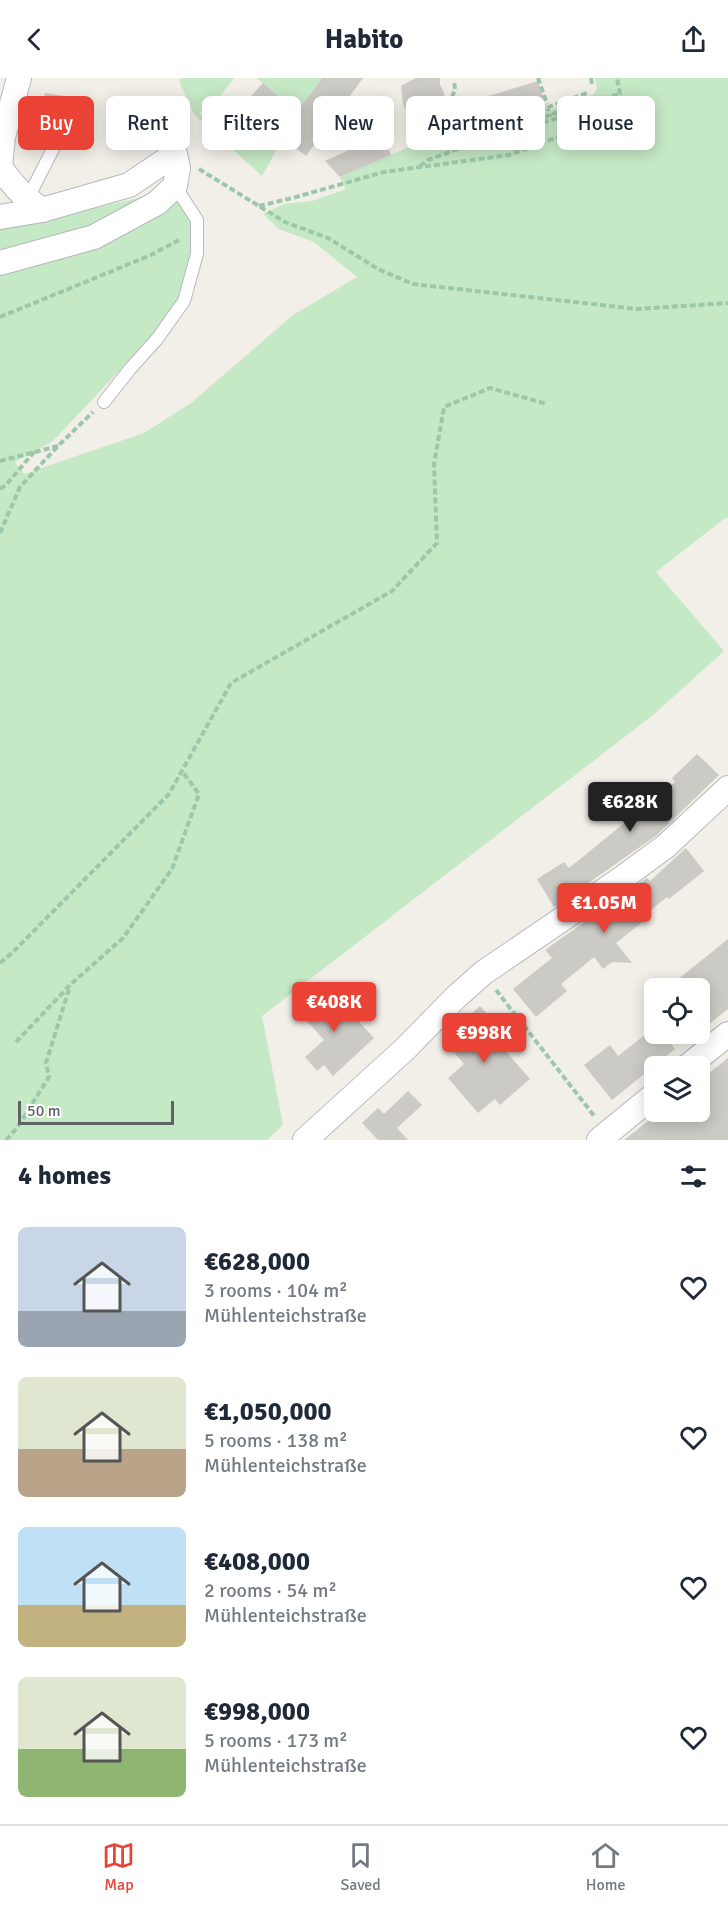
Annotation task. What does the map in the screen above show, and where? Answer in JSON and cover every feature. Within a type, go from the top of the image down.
[{"type":"street","points":[[19,78],[3,137],[0,167],[11,184],[35,205]]},
{"type":"street","points":[[0,217],[35,205],[129,185],[175,154],[178,168],[175,186],[157,203],[94,237],[0,263]]},
{"type":"street","points":[[305,1140],[404,1050],[483,973],[666,846],[728,788]]},
{"type":"street","points":[[700,1056],[728,1034]]},
{"type":"street","points":[[603,1136],[644,1103]]},
{"type":"lane","points":[[35,205],[54,150]]},
{"type":"lane","points":[[104,402],[157,339],[184,301],[197,254],[197,220],[175,186]]},
{"type":"path","points":[[538,78],[544,96]]},
{"type":"path","points":[[591,78],[592,84]]},
{"type":"path","points":[[259,206],[384,172],[508,155],[588,126],[611,113],[620,94],[617,78]]},
{"type":"path","points":[[452,96],[455,90],[454,80]]},
{"type":"path","points":[[545,108],[587,93]]},
{"type":"path","points":[[614,96],[620,94]]},
{"type":"path","points":[[545,101],[550,115],[545,117]]},
{"type":"path","points":[[552,114],[557,113]]},
{"type":"path","points":[[417,168],[428,160],[455,150]]},
{"type":"path","points":[[175,154],[285,222],[328,238],[378,269],[413,284],[637,309],[728,303]]},
{"type":"path","points":[[0,317],[151,255],[197,231]]},
{"type":"path","points":[[0,963],[169,794],[231,683],[392,591],[437,543],[434,464],[444,407],[490,388],[547,404]]},
{"type":"path","points":[[0,533],[20,488],[58,446],[104,402]]},
{"type":"path","points":[[0,461],[58,446]]},
{"type":"path","points":[[0,489],[34,452]]},
{"type":"path","points":[[16,1042],[70,985],[123,938],[172,869],[199,794],[182,771]]},
{"type":"path","points":[[483,973],[603,1136]]},
{"type":"path","points":[[6,1140],[17,1128],[49,1077],[46,1063],[70,985]]},
{"type":"green space","points":[[182,78],[234,78],[220,96],[202,96],[202,110],[199,113],[202,116],[201,121],[194,114],[190,105],[190,96],[186,96],[179,81]]},
{"type":"green space","points":[[257,78],[322,78],[301,106],[301,96],[278,96]]},
{"type":"green space","points":[[595,78],[728,78],[728,518],[725,518],[656,572],[724,651],[653,715],[262,1016],[283,1125],[267,1140],[0,1140],[0,228],[14,227],[155,194],[191,209],[196,241],[188,281],[170,317],[53,441],[15,462],[24,474],[144,433],[191,403],[293,315],[357,277],[314,242],[279,229],[263,214],[284,204],[312,201],[346,189],[340,177],[406,148],[545,150],[545,112],[557,108],[557,150],[655,150],[655,96],[589,96],[594,94],[597,88]]},
{"type":"green space","points":[[233,150],[276,150],[262,176]]},
{"type":"building","points":[[322,78],[363,78],[350,96],[313,96],[313,146],[306,156],[298,150],[301,150],[301,107]]},
{"type":"building","points":[[416,78],[440,78],[444,96],[406,96],[406,110],[401,86]]},
{"type":"building","points":[[538,81],[543,96],[489,96]]},
{"type":"building","points":[[263,83],[278,96],[251,96]]},
{"type":"building","points":[[45,93],[64,96],[45,96]]},
{"type":"building","points":[[349,150],[389,150],[391,155],[340,177],[325,161]]},
{"type":"building","points":[[697,754],[719,775],[657,835],[554,907],[537,879],[564,862],[569,868],[675,782],[672,778]]},
{"type":"building","points":[[686,848],[704,871],[642,917],[645,920],[616,943],[632,963],[612,962],[603,969],[594,957],[561,984],[567,991],[536,1017],[513,989],[552,958],[545,950],[647,878],[650,881]]},
{"type":"building","points":[[728,939],[728,1009],[710,1023],[710,978],[679,978]]},
{"type":"building","points":[[327,987],[374,1038],[333,1076],[324,1065],[317,1071],[305,1057],[324,1040],[299,1012]]},
{"type":"building","points":[[480,1006],[497,1025],[489,1032],[530,1079],[500,1105],[495,1099],[478,1113],[448,1078],[464,1064],[449,1046],[456,1039],[451,1033]]},
{"type":"building","points":[[644,1036],[644,1044],[671,1044],[675,1049],[666,1056],[644,1056],[644,1074],[612,1100],[584,1065],[610,1045],[618,1056]]},
{"type":"building","points":[[728,1058],[728,1140],[624,1140],[647,1122],[710,1122],[710,1072]]},
{"type":"building","points":[[408,1091],[422,1105],[397,1128],[408,1140],[378,1140],[362,1123],[378,1108],[384,1114]]}]
